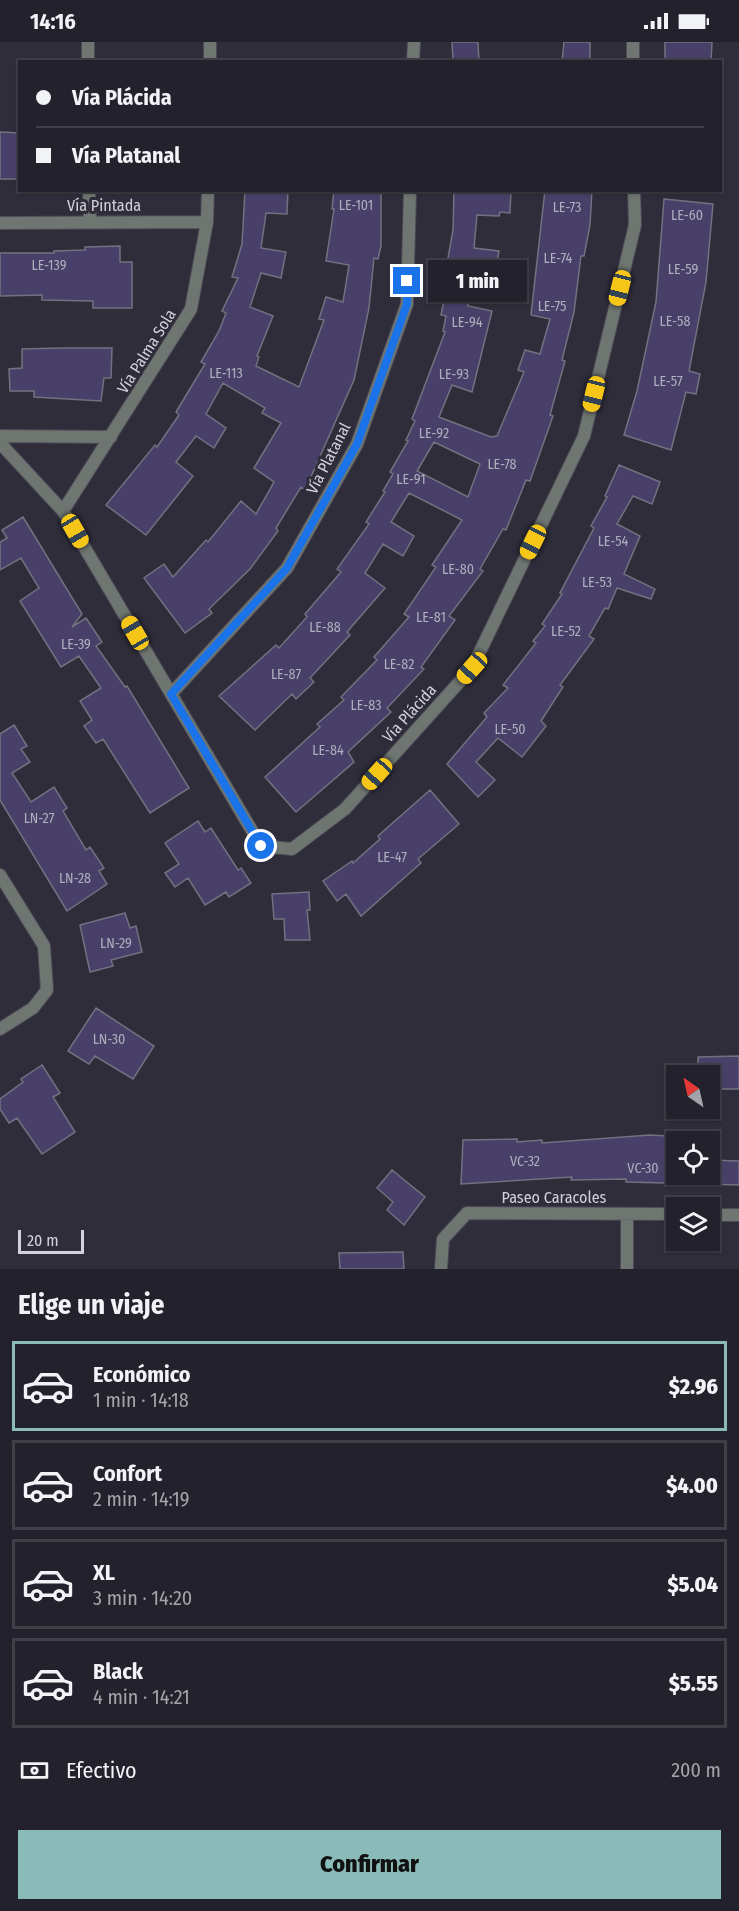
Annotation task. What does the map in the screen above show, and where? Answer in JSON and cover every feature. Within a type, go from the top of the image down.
[{"type":"street","points":[[88,42],[88,60]]},
{"type":"street","points":[[210,42],[210,60]]},
{"type":"street","points":[[413,60],[414,42]]},
{"type":"street","points":[[633,42],[633,60]]},
{"type":"street","points":[[89,192],[90,222]]},
{"type":"street","name":"Vía Palma Sola","points":[[63,510],[191,309],[207,222],[208,192]]},
{"type":"street","name":"Vía Platanal","points":[[171,694],[287,568],[357,444],[407,304],[410,192]]},
{"type":"street","name":"Vía Plácida","points":[[0,443],[63,510],[261,846],[292,849],[353,800],[472,668],[584,436],[635,225],[634,192]]},
{"type":"street","name":"Vía Pintada","points":[[0,223],[207,222]]},
{"type":"street","points":[[0,436],[111,437]]},
{"type":"street","points":[[0,875],[44,946],[47,990],[33,1008],[0,1029]]},
{"type":"street","name":"Paseo Caracoles","points":[[441,1269],[443,1239],[466,1214],[666,1214]]},
{"type":"street","points":[[627,1214],[627,1269]]},
{"type":"street","points":[[720,1215],[739,1215]]},
{"type":"building","points":[[452,42],[478,42],[479,60],[453,60]]},
{"type":"building","points":[[564,42],[590,42],[590,60],[562,60]]},
{"type":"building","points":[[665,42],[712,42],[711,60],[665,60]]},
{"type":"building","points":[[0,132],[18,133],[18,179],[0,179]]},
{"type":"building","points":[[245,192],[288,192],[287,214],[266,213],[261,248],[286,252],[281,278],[261,273],[250,307],[273,316],[257,356],[259,357],[256,366],[299,387],[324,320],[319,319],[326,297],[343,302],[349,265],[326,261],[334,209],[332,209],[334,192],[381,192],[381,246],[378,259],[374,258],[369,308],[354,380],[305,490],[301,487],[276,528],[278,531],[250,569],[209,609],[212,613],[185,633],[144,578],[164,564],[173,577],[206,540],[208,542],[241,501],[256,514],[274,482],[254,468],[281,423],[262,413],[265,408],[223,383],[206,414],[226,428],[214,448],[196,436],[176,462],[193,476],[146,535],[106,505],[155,445],[157,447],[179,415],[176,412],[205,364],[201,362],[219,331],[226,313],[222,311],[238,278],[232,277],[242,244]]},
{"type":"building","points":[[454,192],[511,192],[510,213],[500,212],[499,216],[477,215],[474,248],[499,251],[495,275],[473,272],[468,306],[492,311],[472,392],[452,385],[439,417],[491,437],[497,436],[524,372],[518,370],[525,350],[540,354],[550,319],[531,315],[545,192],[592,192],[590,225],[584,256],[581,256],[574,312],[562,360],[565,361],[550,415],[553,416],[530,481],[526,480],[506,530],[503,529],[480,569],[483,571],[449,616],[455,620],[421,667],[424,669],[387,708],[391,712],[348,752],[354,762],[296,812],[265,777],[320,727],[317,724],[344,700],[341,697],[377,660],[374,657],[409,617],[404,614],[436,567],[432,565],[462,520],[409,493],[391,522],[414,536],[403,556],[383,544],[365,573],[385,588],[347,632],[350,635],[310,678],[314,682],[296,699],[292,694],[255,730],[219,696],[276,645],[279,648],[307,617],[305,614],[341,572],[337,569],[369,524],[366,522],[385,492],[383,491],[393,474],[390,472],[408,441],[406,440],[415,421],[412,419],[445,332],[443,331],[446,316],[441,315],[452,260],[448,258],[453,230]],"holes":[[[434,442],[480,464],[468,497],[417,471]]]},
{"type":"building","points":[[664,199],[713,204],[706,282],[689,371],[700,374],[696,394],[686,392],[671,450],[624,435],[637,391],[656,302]]},
{"type":"building","points":[[120,246],[120,262],[132,262],[132,308],[93,308],[93,301],[42,300],[42,295],[0,296],[0,253],[54,253],[54,251],[85,250],[85,247]]},
{"type":"building","points":[[112,348],[111,378],[104,378],[101,401],[34,397],[34,391],[10,391],[9,369],[22,368],[22,349]]},
{"type":"building","points":[[619,465],[660,482],[652,504],[633,496],[617,524],[640,536],[624,574],[655,589],[651,599],[617,588],[608,609],[605,608],[589,636],[594,639],[560,685],[563,687],[541,721],[546,726],[522,757],[498,738],[476,762],[495,780],[478,797],[447,764],[487,717],[484,713],[508,688],[503,685],[536,643],[533,641],[545,626],[542,624],[562,594],[560,593],[594,528],[591,526],[607,497],[605,496]]},
{"type":"building","points":[[23,517],[82,614],[72,627],[86,618],[102,642],[96,646],[125,687],[127,686],[189,788],[150,813],[103,739],[96,743],[84,726],[92,720],[80,701],[101,688],[79,656],[61,667],[20,601],[39,588],[21,558],[0,570],[0,542],[7,538],[2,530]]},
{"type":"building","points":[[14,725],[27,746],[21,749],[30,762],[12,773],[31,802],[54,787],[67,808],[63,811],[86,850],[90,847],[104,868],[99,871],[107,884],[67,911],[0,800],[0,734]]},
{"type":"building","points":[[430,790],[459,824],[418,859],[421,863],[361,916],[346,894],[337,901],[323,881],[352,861],[353,863],[380,839],[378,836]]},
{"type":"building","points":[[198,821],[205,832],[211,828],[238,870],[241,868],[251,883],[229,897],[226,892],[205,905],[188,878],[175,887],[165,873],[179,864],[165,843]]},
{"type":"building","points":[[309,892],[310,910],[307,910],[310,940],[285,940],[284,919],[274,919],[272,894]]},
{"type":"building","points":[[125,913],[130,928],[136,926],[142,952],[111,960],[113,966],[90,972],[80,925]]},
{"type":"building","points":[[96,1008],[154,1046],[133,1079],[95,1056],[89,1064],[68,1051]]},
{"type":"building","points":[[739,1056],[739,1089],[720,1089],[720,1065],[698,1065],[698,1057]]},
{"type":"building","points":[[42,1065],[60,1093],[53,1097],[75,1132],[42,1154],[17,1118],[9,1123],[0,1109],[0,1099],[23,1082],[21,1079]]},
{"type":"building","points":[[650,1135],[666,1136],[666,1183],[626,1182],[626,1179],[571,1180],[572,1177],[461,1184],[463,1140],[517,1139],[517,1142],[542,1140],[542,1143]]},
{"type":"building","points":[[720,1160],[739,1161],[739,1185],[720,1184]]},
{"type":"building","points":[[392,1170],[425,1197],[404,1225],[387,1210],[393,1202],[377,1188]]},
{"type":"building","points":[[403,1252],[404,1269],[340,1269],[339,1253]]},
{"type":"route","points":[[261,846],[171,694],[287,568],[357,444],[407,304],[407,281]]}]
